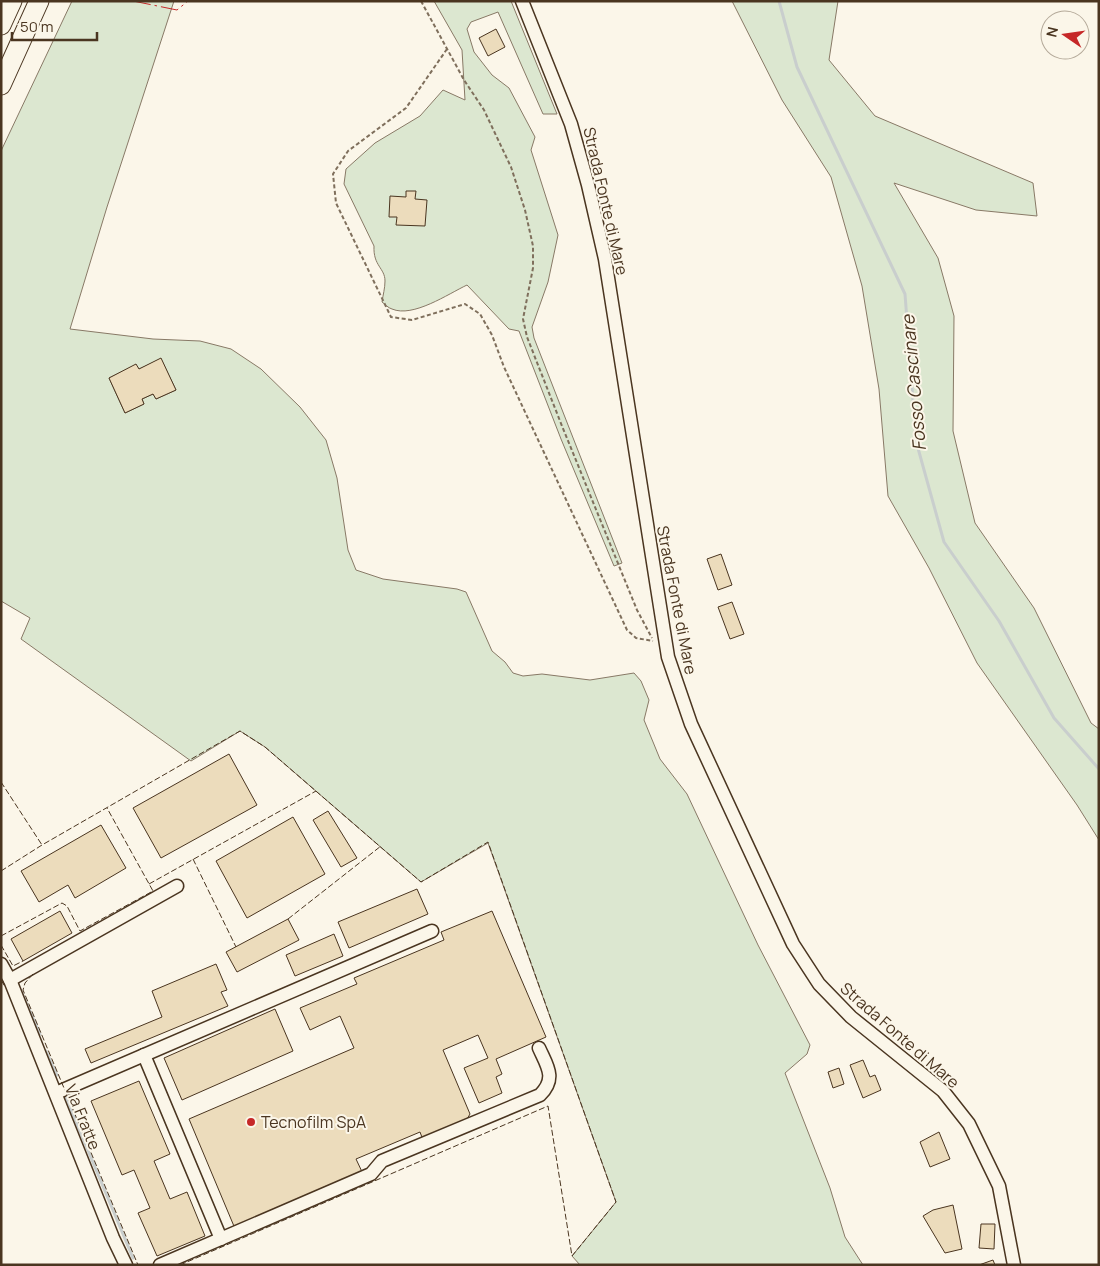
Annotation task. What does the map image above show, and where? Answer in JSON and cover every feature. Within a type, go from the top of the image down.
[{"type":"highway","points":[[1,25],[12,1]]},
{"type":"highway","points":[[1,85],[40,1]]},
{"type":"street","name":"Strada Fonte di Mare","points":[[522,1],[571,124],[588,185],[605,259],[668,657],[691,724],[793,944],[818,984],[850,1017],[943,1092],[969,1124],[998,1186],[1014,1265]]},
{"type":"street","points":[[10,980],[177,886]]},
{"type":"street","points":[[56,1093],[432,931]]},
{"type":"street","name":"Via Fratte","points":[[1,964],[10,980],[126,1265]]},
{"type":"street","points":[[160,1265],[371,1174],[382,1161],[540,1095],[550,1080],[549,1070],[538,1048]]},
{"type":"street","points":[[144,1055],[221,1239]]},
{"type":"path","points":[[421,1],[464,80],[484,110],[510,166],[525,210],[533,246],[533,268],[523,320],[527,337],[626,584],[637,610],[654,641],[636,638],[627,630],[504,367],[492,335],[480,314],[465,304],[412,320],[391,317],[336,203],[334,174],[348,151],[406,108],[447,49]]},
{"type":"green space","points":[[72,1],[174,1],[107,207],[70,329],[153,339],[200,341],[231,349],[261,369],[300,407],[326,440],[337,478],[348,550],[356,570],[383,579],[457,589],[466,592],[492,651],[505,662],[513,673],[523,676],[542,674],[590,680],[634,673],[641,681],[649,700],[644,720],[660,759],[687,794],[758,945],[810,1045],[807,1054],[785,1073],[830,1188],[845,1237],[863,1265],[580,1265],[572,1256],[616,1202],[488,843],[421,882],[265,747],[240,731],[191,761],[21,639],[30,618],[1,601],[1,151]],"holes":[[[161,359],[176,390],[156,399],[153,394],[142,399],[144,404],[125,413],[109,378],[136,365],[139,369]]]},
{"type":"green space","points":[[434,1],[511,1],[557,114],[543,114],[498,12],[471,22],[467,29],[474,52],[492,75],[509,88],[535,137],[531,150],[558,235],[548,282],[532,327],[534,338],[622,563],[614,566],[561,439],[519,331],[509,329],[467,285],[430,304],[410,310],[400,311],[392,309],[382,302],[385,286],[383,273],[375,258],[374,246],[344,184],[346,169],[375,143],[420,116],[443,90],[465,100],[462,50]]},
{"type":"green space","points":[[732,1],[838,1],[829,60],[875,116],[1033,183],[1037,216],[976,210],[894,183],[938,258],[954,316],[953,431],[975,523],[1034,608],[1091,723],[1099,729],[1099,840],[1077,805],[977,663],[929,568],[888,496],[879,389],[862,286],[831,177],[782,100]]},
{"type":"building","points":[[496,29],[505,47],[488,56],[479,38]]},
{"type":"building","points":[[406,191],[416,191],[415,199],[427,200],[425,226],[396,225],[397,217],[389,217],[390,196],[406,197]]},
{"type":"building","points":[[161,358],[176,390],[156,399],[153,394],[142,399],[144,404],[125,413],[109,378],[136,364],[139,369]]},
{"type":"building","points":[[721,554],[732,585],[718,590],[707,559]]},
{"type":"building","points":[[732,602],[744,634],[730,639],[718,607]]},
{"type":"building","points":[[229,754],[257,805],[161,858],[133,808]]},
{"type":"building","points":[[328,811],[357,858],[341,867],[313,820]]},
{"type":"building","points":[[293,817],[325,874],[247,918],[216,861]]},
{"type":"building","points":[[101,825],[126,868],[75,898],[68,885],[39,902],[21,871]]},
{"type":"building","points":[[417,889],[428,914],[349,948],[338,922]]},
{"type":"building","points":[[60,911],[72,933],[23,961],[11,939]]},
{"type":"building","points":[[492,911],[546,1037],[496,1059],[502,1074],[496,1077],[502,1093],[479,1103],[464,1068],[488,1058],[478,1035],[443,1050],[470,1114],[466,1121],[423,1140],[420,1132],[356,1159],[364,1176],[236,1231],[189,1119],[354,1048],[340,1016],[310,1030],[300,1008],[357,984],[354,978],[444,940],[441,932]]},
{"type":"building","points":[[288,919],[299,940],[237,972],[226,952]]},
{"type":"building","points":[[334,934],[343,956],[295,976],[286,955]]},
{"type":"building","points":[[216,964],[227,990],[221,992],[228,1006],[91,1063],[85,1049],[162,1017],[152,991]]},
{"type":"building","points":[[275,1009],[293,1051],[182,1100],[164,1058]]},
{"type":"building","points":[[863,1060],[870,1077],[875,1075],[881,1090],[863,1098],[850,1065]]},
{"type":"building","points":[[839,1068],[844,1084],[833,1088],[828,1072]]},
{"type":"building","points":[[139,1081],[170,1154],[154,1161],[170,1199],[187,1192],[205,1236],[157,1256],[138,1213],[150,1208],[134,1170],[122,1175],[91,1101]]},
{"type":"building","points":[[939,1132],[950,1159],[930,1167],[920,1142]]},
{"type":"building","points":[[953,1205],[962,1249],[945,1253],[923,1216],[933,1210]]},
{"type":"building","points":[[981,1224],[995,1224],[994,1249],[979,1248]]},
{"type":"building","points":[[993,1260],[995,1265],[979,1265]]},
{"type":"waterway","name":"Fosso Cascinare","points":[[779,1],[797,67],[905,294],[916,441],[944,542],[999,621],[1054,718],[1099,769]]},
{"type":"waterway","points":[[22,993],[40,1034]]},
{"type":"waterway","points":[[46,1051],[57,1075]]},
{"type":"waterway","points":[[64,1093],[133,1258]]},
{"type":"fence","points":[[1,871],[42,845],[240,731],[265,747],[421,882],[488,842],[616,1202],[572,1256]]},
{"type":"fence","points":[[1,782],[42,845]]},
{"type":"fence","points":[[149,884],[316,791]]},
{"type":"fence","points":[[1,936],[62,903],[67,906],[80,931],[153,891],[107,808]]},
{"type":"fence","points":[[288,919],[381,846]]},
{"type":"fence","points":[[193,859],[236,947]]},
{"type":"fence","points":[[1,945],[13,966],[23,961]]},
{"type":"fence","points":[[33,974],[25,983],[23,990],[138,1265]]},
{"type":"fence","points":[[1,980],[4,985],[1,987]]},
{"type":"fence","points":[[180,1265],[548,1106],[572,1256]]},
{"type":"power","points":[[133,1],[177,10],[188,1]]},
{"type":"place","name":"Tecnofilm SpA","points":[[251,1122]]}]
